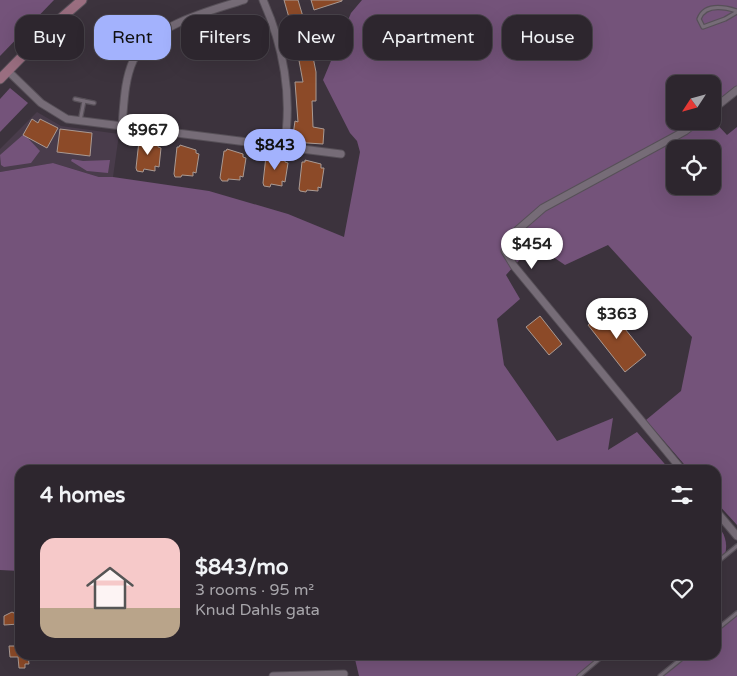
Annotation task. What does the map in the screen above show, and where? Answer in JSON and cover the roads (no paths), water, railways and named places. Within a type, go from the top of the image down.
[{"type":"street","points":[[0,79],[52,26],[82,0]]},
{"type":"street","points":[[122,126],[130,70],[142,47],[154,37],[188,20],[244,0]]},
{"type":"street","points":[[263,0],[273,23],[284,70],[286,97],[284,146]]},
{"type":"street","points":[[8,71],[41,103],[56,114],[80,121],[341,154]]},
{"type":"street","points":[[721,103],[737,90]]},
{"type":"street","points":[[678,465],[514,266],[505,251],[512,235],[542,208],[639,156],[683,130]]},
{"type":"street","points":[[721,518],[737,536]]},
{"type":"street","points":[[273,676],[344,674]]},
{"type":"lane","points":[[708,8],[729,9],[737,12],[711,26],[703,27],[699,19],[702,12],[708,8]]},
{"type":"lane","points":[[75,99],[94,103]]},
{"type":"lane","points":[[80,121],[84,101]]},
{"type":"lane","points":[[721,559],[737,546]]},
{"type":"lane","points":[[721,626],[737,614]]},
{"type":"lane","points":[[579,676],[598,660]]},
{"type":"lane","points":[[660,676],[680,660]]}]
